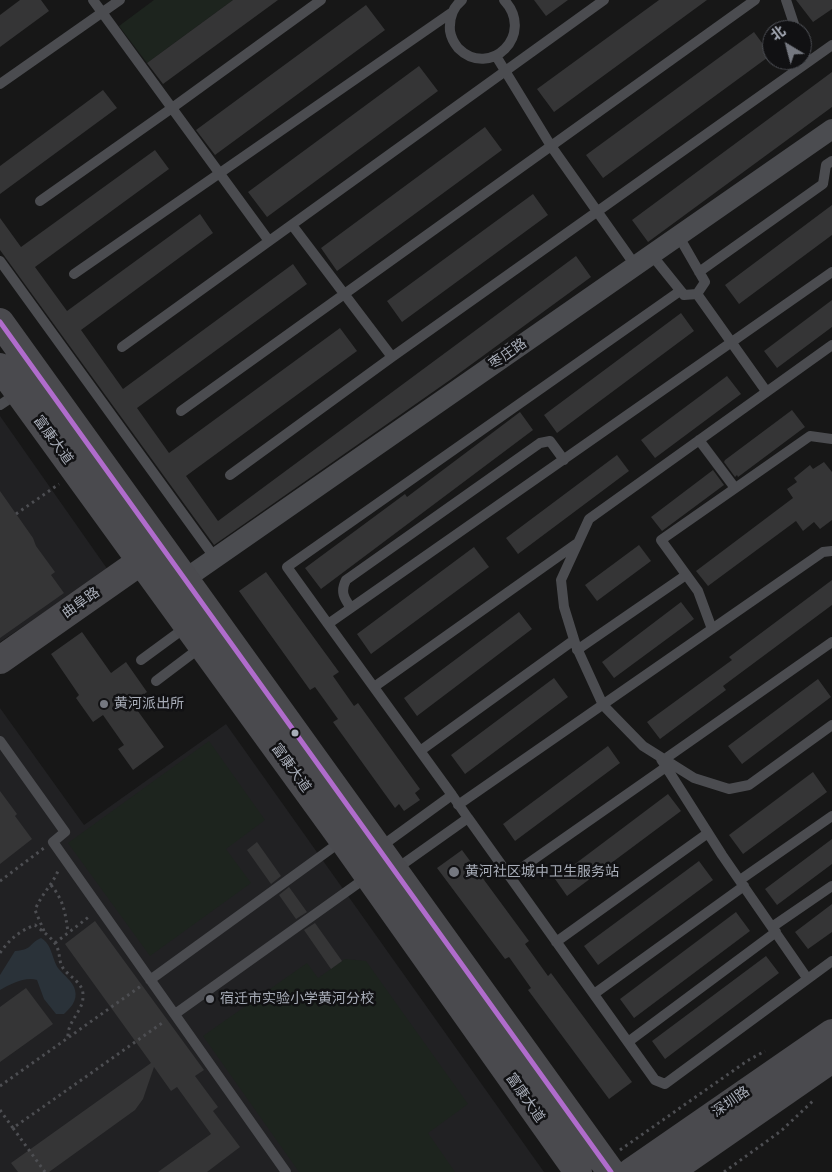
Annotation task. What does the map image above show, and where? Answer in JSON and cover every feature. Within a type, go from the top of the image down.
[{"type":"street","name":"枣庄路","points":[[185,578],[832,129]]},
{"type":"street","name":"富康大道","points":[[0,322],[23,389],[76,472],[151,554],[185,578],[375,868],[578,1172]]},
{"type":"street","name":"富康大道","points":[[0,367],[23,389],[151,554],[195,636],[343,840],[375,868],[611,1172]]},
{"type":"street","name":"曲阜路","points":[[0,660],[151,554]]},
{"type":"street","name":"深圳路","points":[[631,1172],[832,1033]]},
{"type":"street","name":"深圳路","points":[[669,1172],[832,1059]]},
{"type":"lane","points":[[92,0],[268,241]]},
{"type":"lane","points":[[0,84],[120,0]]},
{"type":"lane","points":[[40,201],[321,0]]},
{"type":"lane","points":[[74,274],[452,13],[462,0]]},
{"type":"lane","points":[[452,13],[449,23],[450,34],[455,45],[463,53],[474,58],[496,56],[506,49],[512,40],[515,29],[515,18],[504,0]]},
{"type":"lane","points":[[122,347],[604,0]]},
{"type":"lane","points":[[181,411],[755,0]]},
{"type":"lane","points":[[786,0],[793,20]]},
{"type":"lane","points":[[812,59],[832,45]]},
{"type":"lane","points":[[496,56],[552,146],[598,211],[643,260],[684,295],[697,294]]},
{"type":"lane","points":[[230,475],[392,357],[796,70]]},
{"type":"lane","points":[[699,272],[823,184],[828,176],[826,165],[832,161]]},
{"type":"lane","points":[[292,225],[392,357]]},
{"type":"lane","points":[[678,236],[705,282],[697,294]]},
{"type":"lane","points":[[0,261],[215,558]]},
{"type":"lane","points":[[328,624],[832,272]]},
{"type":"lane","points":[[680,290],[287,567],[655,1080],[665,1084],[832,961]]},
{"type":"lane","points":[[697,294],[766,391]]},
{"type":"lane","points":[[832,344],[589,519],[561,580],[564,607],[576,645],[603,705],[644,746],[663,761],[694,778],[729,789],[749,785],[832,725]]},
{"type":"lane","points":[[712,629],[698,590],[661,540],[810,436],[832,439]]},
{"type":"lane","points":[[699,440],[735,488]]},
{"type":"lane","points":[[351,608],[342,595],[346,580],[540,443],[550,441],[564,460]]},
{"type":"lane","points":[[374,687],[577,543]]},
{"type":"lane","points":[[458,805],[823,552],[832,551]]},
{"type":"lane","points":[[420,751],[576,645],[686,575]]},
{"type":"lane","points":[[141,660],[195,636]]},
{"type":"lane","points":[[156,681],[195,636]]},
{"type":"lane","points":[[510,876],[663,761],[832,642]]},
{"type":"lane","points":[[0,740],[66,832],[53,842],[286,1172]]},
{"type":"lane","points":[[663,761],[708,833],[807,978]]},
{"type":"lane","points":[[174,1014],[375,868],[452,795]]},
{"type":"lane","points":[[594,994],[832,816]]},
{"type":"lane","points":[[375,868],[468,818]]},
{"type":"lane","points":[[556,942],[708,833]]},
{"type":"lane","points":[[150,980],[343,840]]},
{"type":"lane","points":[[628,1042],[832,886]]},
{"type":"path","points":[[16,514],[76,472]]},
{"type":"path","points":[[0,881],[53,842]]},
{"type":"path","points":[[44,932],[35,910],[41,897],[54,880],[62,855]]},
{"type":"path","points":[[50,885],[60,896],[65,911],[68,933]]},
{"type":"path","points":[[55,943],[100,909]]},
{"type":"path","points":[[0,953],[8,942],[23,930],[35,925],[55,943],[62,967],[82,987],[84,995],[79,1010],[68,1028],[68,1038]]},
{"type":"path","points":[[0,1084],[150,980]]},
{"type":"path","points":[[13,1128],[174,1014]]},
{"type":"path","points":[[724,1172],[781,1131],[821,1095]]},
{"type":"path","points":[[0,1110],[44,1172]]},
{"type":"shaded area","points":[[154,0],[233,0],[147,63],[119,26]]},
{"type":"shaded area","points":[[0,416],[108,570],[0,642]]},
{"type":"shaded area","name":"宿迁市实验小学黄河分校","points":[[0,708],[84,825],[226,724],[544,1172],[0,1172]]},
{"type":"shaded area","points":[[209,741],[265,820],[226,849],[251,883],[150,956],[68,843]]},
{"type":"shaded area","points":[[41,938],[50,948],[58,968],[70,981],[75,990],[74,1001],[64,1014],[56,1014],[44,999],[37,980],[23,980],[0,990],[0,975],[15,951],[28,948]]},
{"type":"shaded area","points":[[345,959],[366,961],[468,1104],[428,1133],[455,1172],[299,1172],[203,1036],[307,963],[318,978]]},
{"type":"building","points":[[20,0],[41,0],[49,11],[0,47],[0,15]]},
{"type":"building","points":[[233,0],[278,0],[163,84],[147,63]]},
{"type":"building","points":[[534,0],[568,0],[546,16]]},
{"type":"building","points":[[659,0],[707,0],[554,112],[537,89]]},
{"type":"building","points":[[796,0],[832,0],[832,9],[813,22]]},
{"type":"building","points":[[366,5],[385,30],[215,155],[196,130]]},
{"type":"building","points":[[754,32],[762,43],[762,62],[603,178],[586,155]]},
{"type":"building","points":[[419,66],[438,91],[267,217],[248,192]]},
{"type":"building","points":[[832,72],[832,107],[648,242],[632,220]]},
{"type":"building","points":[[103,90],[117,108],[0,194],[0,166]]},
{"type":"building","points":[[485,127],[502,150],[337,271],[321,248]]},
{"type":"building","points":[[155,150],[169,169],[35,267],[67,311],[200,214],[213,233],[81,330],[123,389],[293,264],[307,284],[137,408],[169,453],[340,328],[357,351],[186,476],[218,521],[576,256],[591,277],[450,380],[214,545],[0,250],[0,218],[21,247]]},
{"type":"building","points":[[533,194],[548,215],[402,322],[387,301]]},
{"type":"building","points":[[832,205],[832,235],[739,304],[725,285]]},
{"type":"building","points":[[832,300],[832,327],[777,368],[764,351]]},
{"type":"building","points":[[681,313],[694,331],[557,433],[544,415]]},
{"type":"building","points":[[727,376],[741,394],[655,458],[641,440]]},
{"type":"building","points":[[792,410],[805,427],[738,477],[737,475],[735,477],[724,462],[725,460]]},
{"type":"building","points":[[520,412],[533,430],[321,589],[305,568],[405,494],[407,497]]},
{"type":"building","points":[[617,455],[629,471],[518,554],[506,538]]},
{"type":"building","points":[[824,462],[832,472],[832,520],[820,529],[814,522],[803,531],[796,521],[708,586],[696,571],[793,498],[787,489],[797,482],[794,478],[810,465],[813,469]]},
{"type":"building","points":[[713,470],[724,485],[662,531],[651,517]]},
{"type":"building","points":[[0,491],[55,572],[51,575],[64,593],[0,638]]},
{"type":"building","points":[[639,545],[651,561],[597,601],[585,585]]},
{"type":"building","points":[[474,547],[489,567],[371,654],[357,634]]},
{"type":"building","points":[[266,572],[339,672],[333,676],[354,706],[358,703],[420,789],[415,793],[420,800],[404,811],[399,804],[395,808],[333,722],[338,719],[315,687],[310,690],[239,591]]},
{"type":"building","points":[[832,580],[832,605],[723,686],[726,690],[660,739],[647,722],[732,660],[729,657]]},
{"type":"building","points":[[681,602],[694,619],[614,678],[602,662]]},
{"type":"building","points":[[519,612],[532,629],[417,716],[404,698]]},
{"type":"building","points":[[82,632],[111,673],[126,662],[147,692],[132,703],[164,747],[133,770],[118,749],[124,745],[103,715],[93,722],[76,698],[79,695],[51,654]]},
{"type":"building","points":[[554,678],[568,697],[465,774],[451,755]]},
{"type":"building","points":[[818,679],[831,697],[742,764],[728,746]]},
{"type":"building","points":[[608,746],[620,763],[515,841],[503,824]]},
{"type":"building","points":[[813,772],[827,792],[743,854],[729,835]]},
{"type":"building","points":[[0,791],[32,839],[0,864]]},
{"type":"building","points":[[668,794],[681,811],[567,896],[555,879]]},
{"type":"building","points":[[832,839],[832,864],[777,905],[765,889]]},
{"type":"building","points":[[257,842],[281,876],[271,884],[247,850]]},
{"type":"building","points":[[462,850],[529,941],[525,944],[548,976],[551,973],[632,1082],[609,1099],[528,990],[531,988],[509,957],[505,959],[437,868]]},
{"type":"building","points":[[699,861],[713,880],[598,965],[584,946]]},
{"type":"building","points":[[289,887],[307,912],[296,919],[279,895]]},
{"type":"building","points":[[832,904],[832,932],[808,949],[795,932]]},
{"type":"building","points":[[736,912],[750,931],[634,1018],[620,999]]},
{"type":"building","points":[[95,921],[204,1070],[195,1076],[218,1107],[213,1111],[240,1147],[207,1172],[158,1172],[211,1134],[177,1087],[171,1091],[154,1067],[143,1099],[135,1110],[49,1172],[18,1172],[11,1163],[151,1063],[65,944]]},
{"type":"building","points":[[315,923],[342,961],[331,969],[304,930]]},
{"type":"building","points":[[766,956],[779,973],[665,1059],[652,1041]]},
{"type":"building","points":[[26,988],[53,1024],[0,1062],[0,1007]]},
{"type":"transit line","points":[[0,322],[611,1172]]},
{"type":"place","name":"黄河派出所","points":[[104,704]]},
{"type":"place","name":"黄河社区城中卫生服务站","points":[[454,872]]},
{"type":"place","name":"宿迁市实验小学黄河分校","points":[[210,999]]}]
